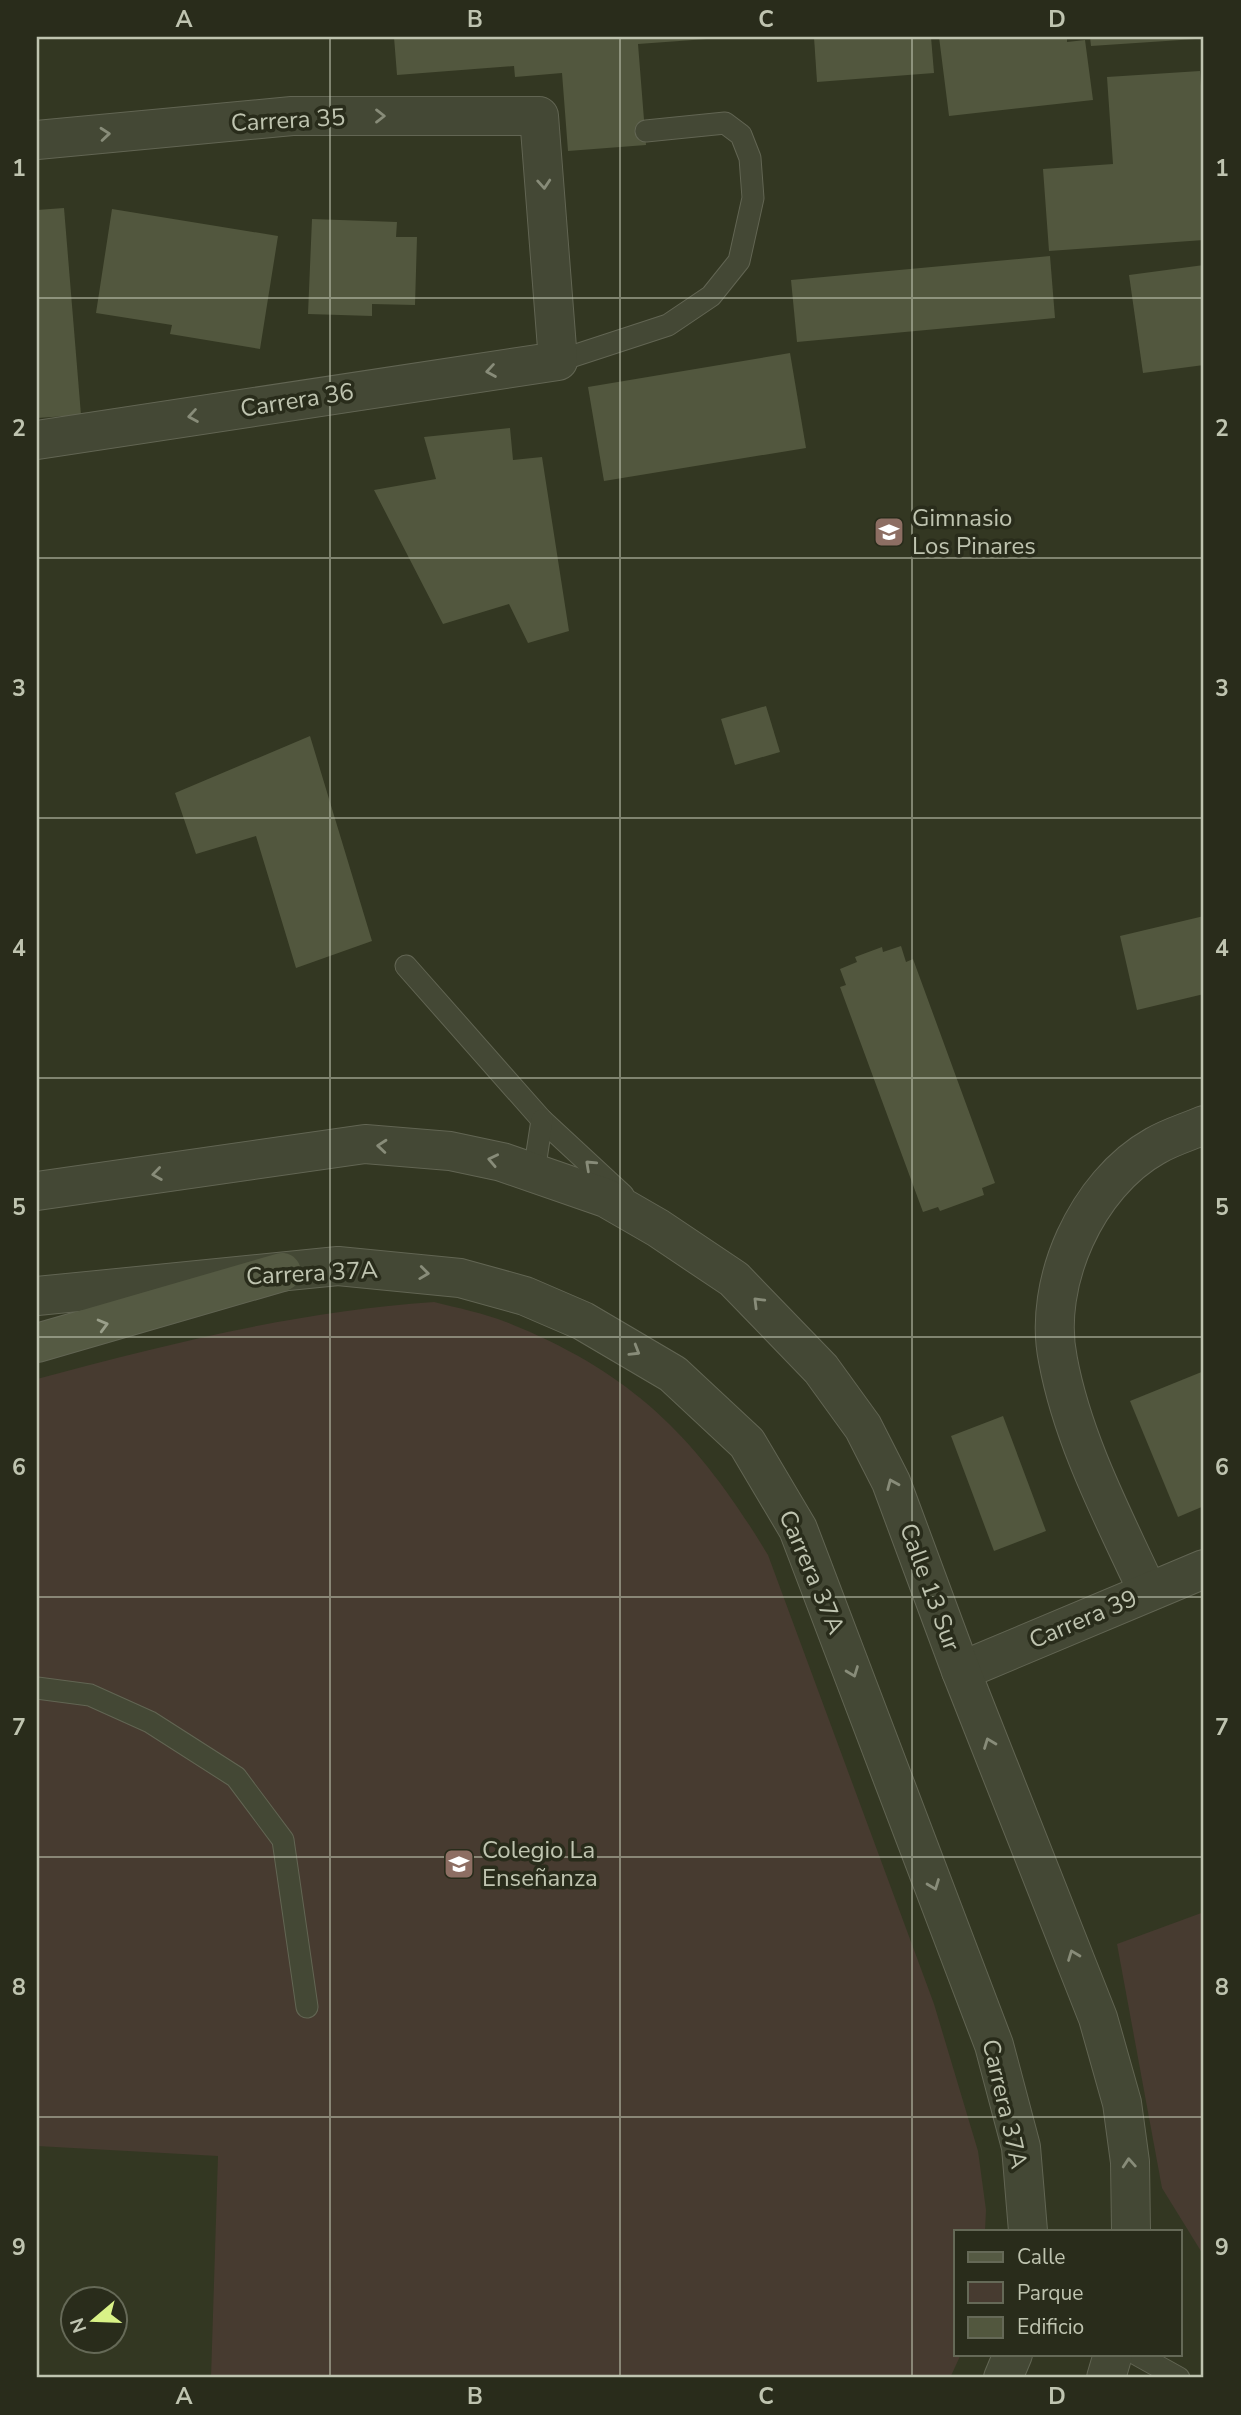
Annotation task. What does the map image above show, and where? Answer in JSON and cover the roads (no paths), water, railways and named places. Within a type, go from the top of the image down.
[{"type":"main road","points":[[37,1343],[282,1272]]},
{"type":"street","name":"Carrera 35","points":[[37,140],[292,116],[539,116],[558,360]]},
{"type":"street","name":"Carrera 36","points":[[37,440],[558,360]]},
{"type":"street","points":[[1149,1592],[1074,1420],[1057,1358],[1056,1306],[1068,1258],[1089,1212],[1116,1176],[1155,1146],[1204,1125]]},
{"type":"street","points":[[37,1191],[365,1144],[450,1151],[534,1172],[606,1198],[658,1228]]},
{"type":"street","name":"Calle 13 Sur","points":[[658,1228],[734,1279],[821,1369],[863,1427],[891,1482],[961,1671],[1098,2018],[1122,2103],[1129,2162],[1130,2230]]},
{"type":"street","name":"Carrera 37A","points":[[37,1296],[76,1290],[338,1266],[375,1267],[460,1278],[525,1296],[583,1321],[673,1374],[747,1443],[798,1529],[994,2045],[1021,2147],[1028,2230]]},
{"type":"street","name":"Carrera 39","points":[[961,1671],[1204,1569]]},
{"type":"street","points":[[1003,2378],[1012,2356]]},
{"type":"street","points":[[1106,2378],[1112,2356]]},
{"type":"lane","points":[[558,360],[668,325],[711,296],[739,261],[753,198],[750,158],[741,135],[725,123],[646,131]]},
{"type":"lane","points":[[406,965],[542,1121],[658,1228]]},
{"type":"lane","points":[[534,1172],[542,1121]]},
{"type":"lane","points":[[37,1688],[90,1695],[149,1722],[236,1777],[267,1815],[283,1840],[307,2007]]},
{"type":"lane","points":[[1140,2356],[1179,2378]]},
{"type":"place","name":"Gimnasio Los Pinares","points":[[889,532]]},
{"type":"place","name":"Colegio La Enseñanza","points":[[459,1864]]}]
